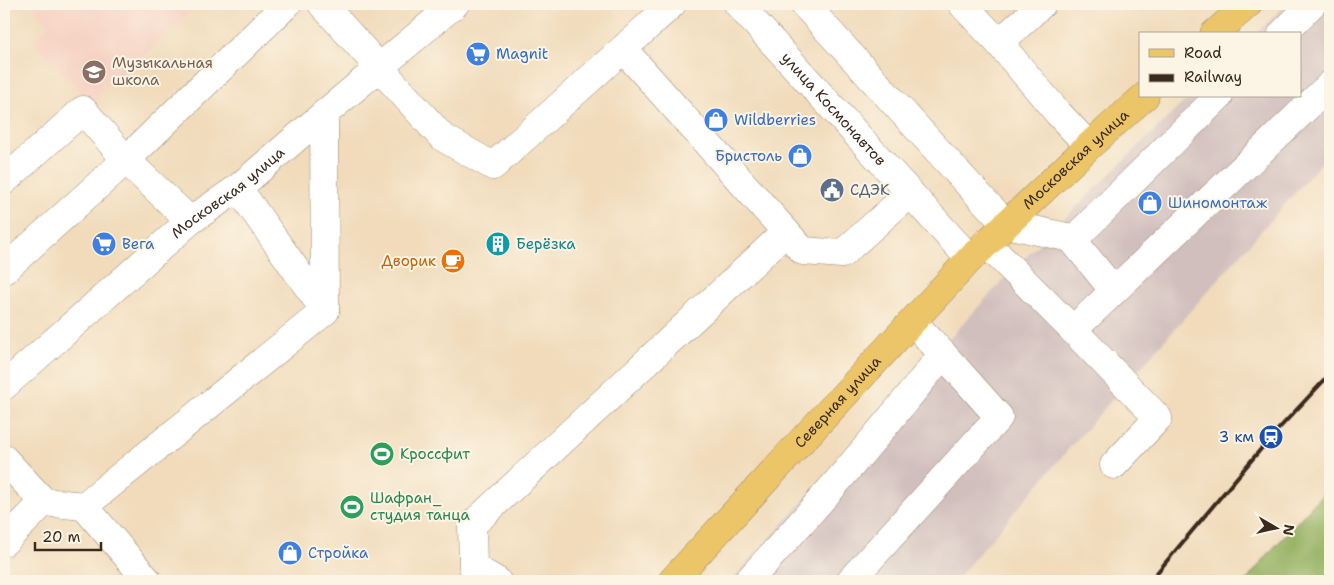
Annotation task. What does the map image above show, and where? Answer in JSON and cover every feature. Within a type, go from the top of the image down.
[{"type":"main road","points":[[1216,32],[1248,4]]},
{"type":"main road","name":"Московская улица","points":[[1006,224],[1143,98]]},
{"type":"main road","name":"Северная улица","points":[[672,581],[978,251],[1006,224]]},
{"type":"street","points":[[4,270],[126,160],[286,4]]},
{"type":"street","points":[[322,4],[442,137],[493,166],[672,4]]},
{"type":"street","name":"Московская улица","points":[[4,386],[190,221],[238,188],[455,4]]},
{"type":"street","name":"улица Космонавтов","points":[[738,4],[910,193],[1073,330],[1158,418],[1114,465]]},
{"type":"street","points":[[804,4],[1006,224],[1071,238],[1078,235],[1216,98]]},
{"type":"street","points":[[962,4],[999,43],[1058,114],[1089,146]]},
{"type":"street","points":[[999,43],[1042,4]]},
{"type":"street","points":[[1284,32],[1312,4]]},
{"type":"street","points":[[624,49],[803,251],[842,254],[910,193]]},
{"type":"street","points":[[1073,330],[1330,85]]},
{"type":"street","points":[[4,181],[83,110],[126,160],[190,221]]},
{"type":"street","points":[[324,114],[325,311]]},
{"type":"street","points":[[238,188],[325,311]]},
{"type":"street","points":[[497,581],[466,574],[472,525],[786,232]]},
{"type":"street","points":[[1071,238],[1114,291]]},
{"type":"street","points":[[84,506],[325,311]]},
{"type":"street","points":[[850,581],[999,417],[913,322]]},
{"type":"street","points":[[748,581],[803,521],[943,354]]},
{"type":"street","points":[[4,458],[44,502],[84,506],[148,581]]},
{"type":"street","points":[[4,542],[44,502]]},
{"type":"shaded area","name":"Музыкальная школа","points":[[31,4],[200,4],[90,103],[34,40],[50,25]]},
{"type":"shaded area","points":[[1287,4],[1330,4],[1330,153],[1072,445],[955,581],[731,581],[999,284],[1188,98],[1302,98],[1302,32],[1257,32]]},
{"type":"green space","points":[[1330,486],[1330,581],[1246,581],[1270,552]]},
{"type":"railway","points":[[1150,581],[1271,437],[1330,374]]},
{"type":"place","name":"Magnit","points":[[478,54]]},
{"type":"place","name":"Музыкальная школа","points":[[94,72]]},
{"type":"place","name":"Wildberries","points":[[716,120]]},
{"type":"place","name":"Бристоль","points":[[800,156]]},
{"type":"place","name":"СДЭК","points":[[832,190]]},
{"type":"place","name":"Шиномонтаж","points":[[1150,203]]},
{"type":"place","name":"Вега","points":[[104,244]]},
{"type":"place","name":"Берёзка","points":[[498,244]]},
{"type":"place","name":"Дворик","points":[[453,261]]},
{"type":"place","name":"3 км","points":[[1271,437]]},
{"type":"place","name":"Кроссфит","points":[[382,454]]},
{"type":"place","name":"Шафран_ студия танца","points":[[352,507]]},
{"type":"place","name":"Стройка","points":[[290,553]]}]
